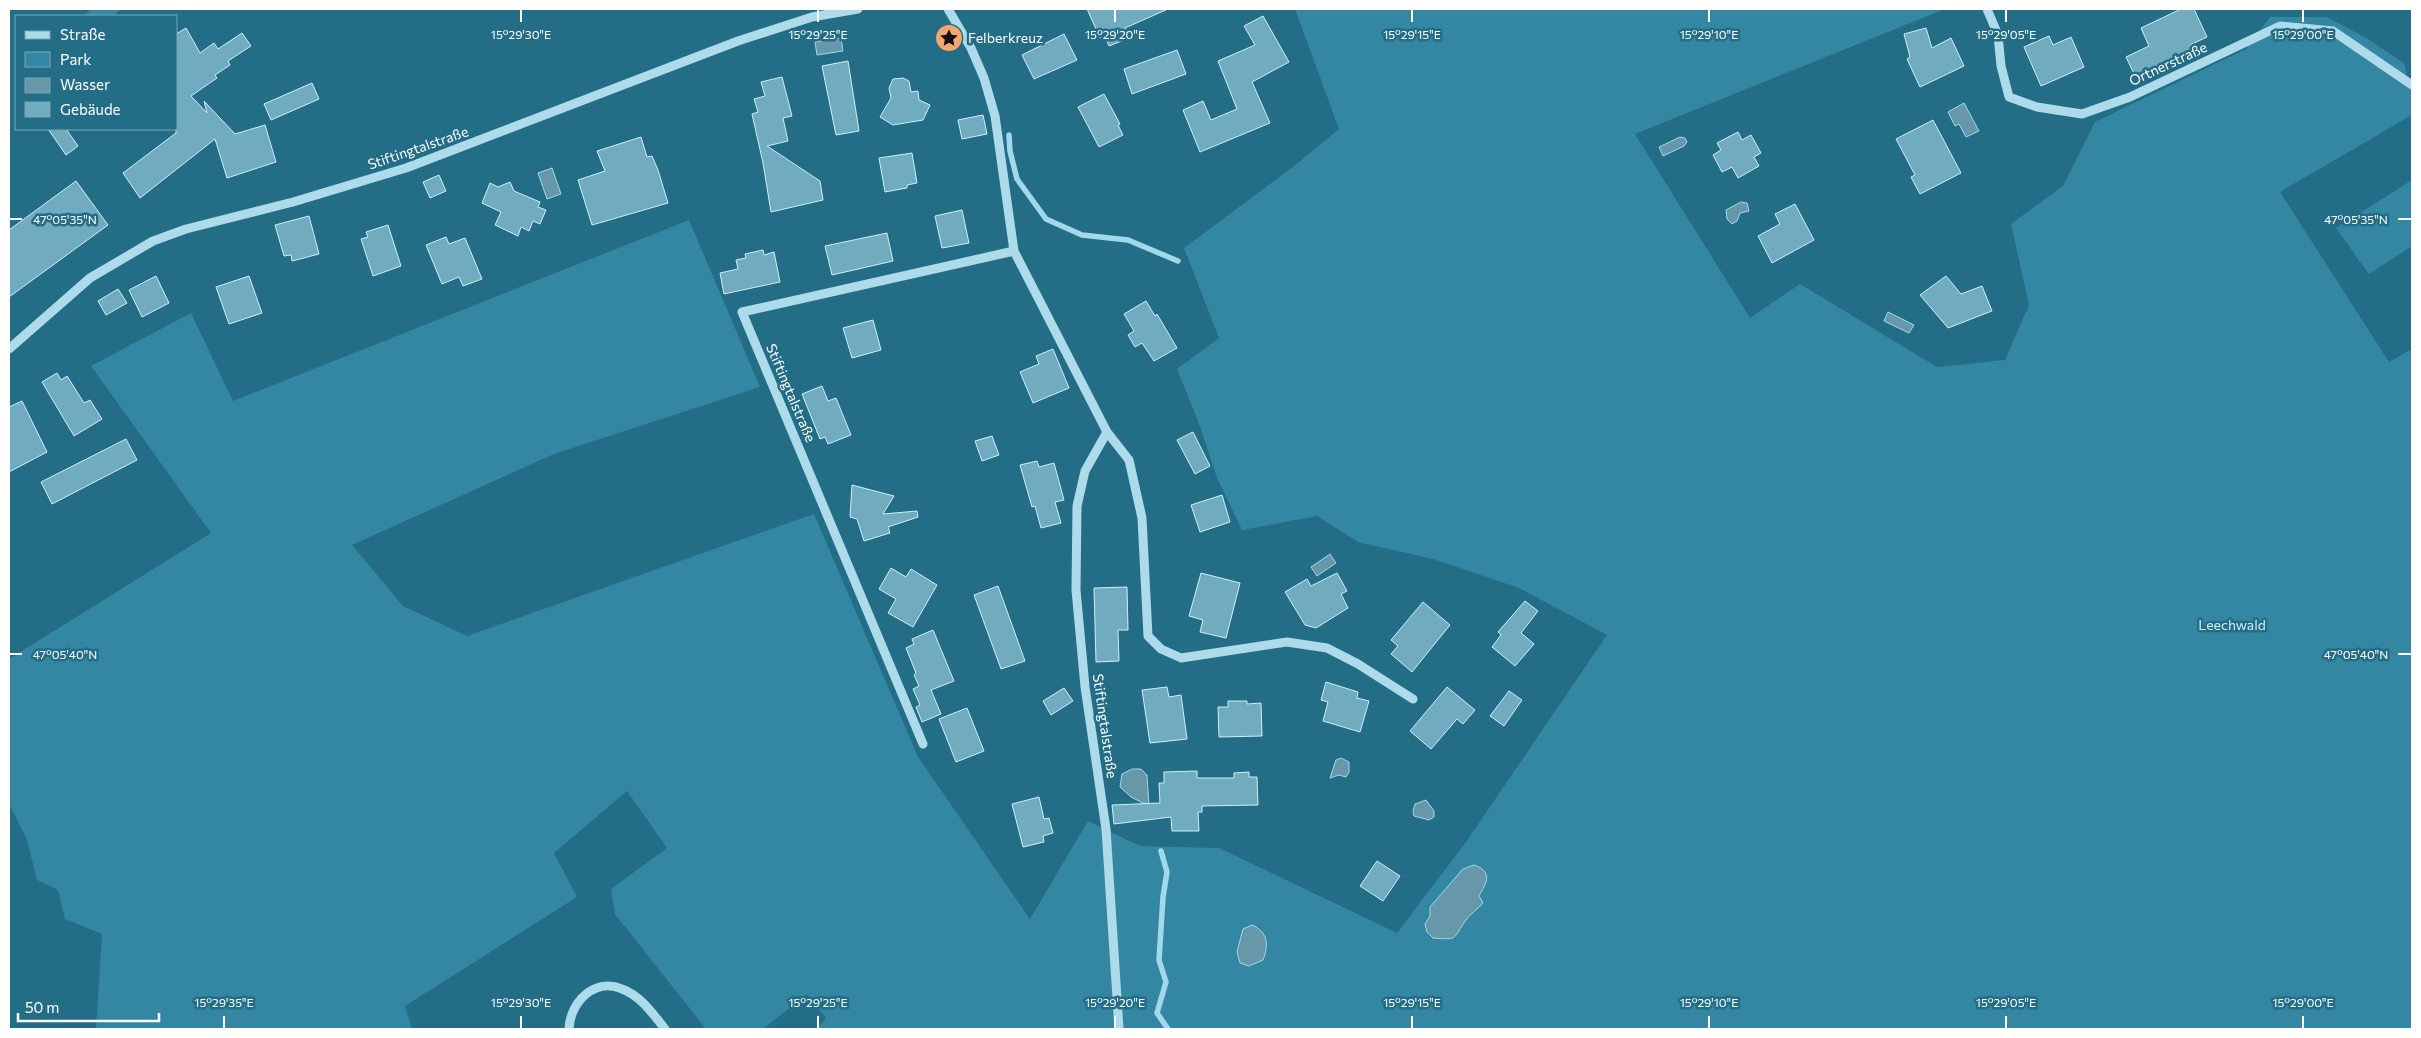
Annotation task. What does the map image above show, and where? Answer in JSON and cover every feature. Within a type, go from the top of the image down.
[{"type":"street","name":"Stiftingtalstraße","points":[[9,349],[90,278],[153,241],[186,229],[293,202],[406,168],[738,41],[812,18],[858,9]]},
{"type":"street","points":[[948,9],[971,48],[984,78],[995,116],[1014,251],[1107,432],[1129,460],[1142,518],[1148,636],[1161,649],[1181,658],[1287,642],[1327,648],[1358,664],[1413,700]]},
{"type":"street","name":"Ortnerstraße","points":[[1987,9],[1998,35],[2009,97],[2037,107],[2082,114],[2130,97],[2280,26],[2333,31],[2412,86]]},
{"type":"street","name":"Stiftingtalstraße","points":[[923,744],[742,312],[1014,251]]},
{"type":"street","name":"Stiftingtalstraße","points":[[1107,432],[1085,471],[1077,506],[1076,590],[1084,687],[1106,829],[1119,1029]]},
{"type":"street","points":[[570,1029],[574,1008],[584,994],[601,987],[621,988],[633,995],[650,1010],[665,1029]]},
{"type":"green space","points":[[92,9],[121,9],[114,15],[84,15]]},
{"type":"green space","name":"Leechwald","points":[[1295,9],[1945,9],[1635,134],[1750,318],[1800,284],[1937,367],[2005,360],[2029,305],[2011,224],[2063,186],[2095,122],[2246,49],[2270,17],[2327,17],[2366,38],[2404,63],[2412,95],[2412,115],[2280,192],[2389,362],[2412,349],[2412,1029],[817,1029],[826,1018],[807,994],[763,1029],[706,1029],[615,914],[611,889],[667,848],[627,791],[554,853],[577,897],[405,1006],[412,1029],[96,1029],[102,934],[65,919],[58,890],[37,880],[27,840],[9,804],[9,659],[211,533],[91,366],[191,313],[233,401],[689,220],[760,387],[554,454],[352,545],[403,606],[467,636],[814,514],[918,757],[1030,919],[1088,821],[1140,846],[1219,848],[1397,933],[1466,842],[1607,635],[1519,588],[1433,559],[1358,542],[1317,516],[1242,530],[1217,478],[1200,426],[1177,369],[1219,338],[1184,248],[1293,167],[1339,129]]},
{"type":"green space","points":[[2412,180],[2412,246],[2369,274],[2336,228]]},
{"type":"water","points":[[841,38],[843,51],[817,55],[815,42]]},
{"type":"water","points":[[1964,103],[1979,131],[1966,137],[1959,124],[1955,126],[1948,112]]},
{"type":"water","points":[[1680,137],[1685,138],[1687,142],[1684,146],[1663,156],[1659,147]]},
{"type":"water","points":[[552,168],[561,194],[547,199],[538,173]]},
{"type":"water","points":[[1741,202],[1747,203],[1749,211],[1740,213],[1737,221],[1732,224],[1727,219],[1726,210]]},
{"type":"water","points":[[1888,312],[1914,325],[1909,333],[1884,321]]},
{"type":"water","points":[[1330,554],[1336,563],[1317,576],[1311,567]]},
{"type":"water","points":[[1341,758],[1349,762],[1349,772],[1346,777],[1339,775],[1330,778],[1336,760]]},
{"type":"water","points":[[1132,769],[1141,769],[1147,775],[1149,806],[1131,797],[1120,787],[1122,774]]},
{"type":"water","points":[[1426,800],[1434,811],[1434,817],[1429,820],[1414,816],[1413,811],[1415,804]]},
{"type":"water","points":[[1474,865],[1484,871],[1487,878],[1479,896],[1483,903],[1468,918],[1457,935],[1448,939],[1433,938],[1427,932],[1425,924],[1430,916],[1430,907],[1463,869]]},
{"type":"water","points":[[1252,925],[1264,935],[1266,949],[1263,960],[1249,966],[1240,963],[1237,952],[1243,929]]},
{"type":"building","points":[[1087,9],[1168,9],[1125,28],[1129,38],[1109,46],[1105,36],[1100,38]]},
{"type":"building","points":[[2181,9],[2194,9],[2207,37],[2190,45],[2193,52],[2175,61],[2173,58],[2135,76],[2126,57],[2149,46],[2141,28]]},
{"type":"building","points":[[1263,16],[1289,62],[1252,82],[1270,123],[1200,152],[1183,110],[1203,101],[1211,120],[1237,109],[1218,61],[1255,45],[1244,26]]},
{"type":"building","points":[[186,28],[200,53],[214,43],[218,49],[242,33],[251,46],[228,61],[230,65],[215,75],[217,78],[191,96],[207,113],[204,101],[235,134],[265,125],[276,162],[227,178],[215,139],[140,198],[123,173],[178,130],[178,33]]},
{"type":"building","points":[[1926,28],[1932,48],[1951,38],[1964,66],[1920,87],[1907,59],[1910,57],[1904,34]]},
{"type":"building","points":[[1064,34],[1077,60],[1034,79],[1022,55]]},
{"type":"building","points":[[2049,36],[2053,45],[2071,37],[2084,67],[2041,86],[2024,47]]},
{"type":"building","points":[[1177,50],[1186,74],[1132,94],[1124,69]]},
{"type":"building","points":[[848,61],[859,131],[836,135],[822,66]]},
{"type":"building","points":[[782,77],[792,116],[783,118],[788,141],[767,146],[820,181],[823,200],[771,212],[752,114],[758,112],[754,99],[765,96],[761,82]]},
{"type":"building","points":[[903,78],[909,81],[911,92],[918,91],[919,100],[930,105],[923,120],[893,125],[880,117],[891,98],[889,88],[893,79]]},
{"type":"building","points":[[312,83],[319,99],[271,120],[264,104]]},
{"type":"building","points":[[1104,94],[1120,124],[1118,125],[1123,135],[1099,147],[1078,107]]},
{"type":"building","points":[[983,115],[987,134],[962,139],[958,120]]},
{"type":"building","points":[[1933,120],[1961,173],[1920,194],[1911,177],[1915,175],[1896,139]]},
{"type":"building","points":[[49,130],[67,130],[78,146],[66,155]]},
{"type":"building","points":[[1738,132],[1742,140],[1751,135],[1761,153],[1754,157],[1759,166],[1738,178],[1732,167],[1722,172],[1713,155],[1721,150],[1717,143]]},
{"type":"building","points":[[641,137],[647,157],[652,156],[658,170],[668,203],[592,225],[578,180],[605,171],[597,151]]},
{"type":"building","points":[[912,153],[917,183],[907,185],[907,188],[885,192],[879,158]]},
{"type":"building","points":[[439,175],[446,191],[430,198],[423,182]]},
{"type":"building","points":[[76,181],[108,225],[9,297],[9,230]]},
{"type":"building","points":[[510,182],[514,191],[540,202],[538,207],[546,210],[540,224],[533,221],[529,231],[521,227],[518,236],[495,225],[501,212],[482,203],[490,183],[498,187]]},
{"type":"building","points":[[1795,204],[1814,240],[1772,263],[1758,236],[1780,224],[1775,214]]},
{"type":"building","points":[[962,210],[969,243],[942,248],[935,216]]},
{"type":"building","points":[[309,216],[319,254],[292,261],[291,255],[284,256],[275,225]]},
{"type":"building","points":[[388,225],[401,266],[373,276],[361,239],[368,237],[366,232]]},
{"type":"building","points":[[887,233],[893,261],[832,275],[825,246]]},
{"type":"building","points":[[446,237],[449,244],[465,238],[482,279],[463,286],[459,277],[442,284],[426,245]]},
{"type":"building","points":[[763,250],[764,255],[774,252],[780,282],[724,294],[720,273],[738,269],[736,260],[746,258],[745,254]]},
{"type":"building","points":[[156,276],[169,303],[142,317],[129,290]]},
{"type":"building","points":[[249,276],[262,313],[229,324],[216,287]]},
{"type":"building","points":[[1946,276],[1961,294],[1982,286],[1992,311],[1948,328],[1920,295]]},
{"type":"building","points":[[118,289],[127,303],[106,315],[98,301]]},
{"type":"building","points":[[1146,301],[1155,316],[1157,314],[1177,348],[1154,361],[1142,343],[1135,347],[1128,335],[1134,331],[1124,314]]},
{"type":"building","points":[[873,320],[881,350],[852,358],[843,328]]},
{"type":"building","points":[[1053,349],[1069,388],[1033,403],[1020,372],[1039,364],[1036,356]]},
{"type":"building","points":[[57,373],[61,380],[67,376],[84,403],[90,400],[102,419],[74,436],[42,382]]},
{"type":"building","points":[[822,386],[828,401],[836,398],[851,435],[828,444],[825,437],[820,439],[802,394]]},
{"type":"building","points":[[22,401],[47,452],[9,472],[9,407]]},
{"type":"building","points":[[1193,432],[1210,466],[1195,474],[1177,440]]},
{"type":"building","points":[[992,436],[999,455],[982,461],[975,441]]},
{"type":"building","points":[[126,439],[137,460],[52,504],[41,482]]},
{"type":"building","points":[[1037,461],[1039,467],[1054,463],[1064,500],[1055,502],[1061,523],[1041,528],[1035,506],[1032,507],[1020,465]]},
{"type":"building","points":[[852,485],[894,496],[883,514],[917,511],[918,517],[888,527],[890,533],[864,541],[857,519],[850,517]]},
{"type":"building","points":[[1222,495],[1230,522],[1200,532],[1191,505]]},
{"type":"building","points":[[891,568],[906,577],[911,569],[937,585],[913,627],[888,613],[896,599],[879,589]]},
{"type":"building","points":[[1201,573],[1240,583],[1226,638],[1200,632],[1203,620],[1189,616]]},
{"type":"building","points":[[1337,573],[1347,591],[1341,594],[1348,608],[1316,628],[1305,625],[1285,592],[1307,579],[1311,586]]},
{"type":"building","points":[[998,586],[1025,661],[1001,669],[974,595]]},
{"type":"building","points":[[1127,587],[1128,630],[1118,630],[1119,661],[1096,662],[1094,588]]},
{"type":"building","points":[[1525,601],[1538,611],[1521,633],[1534,644],[1515,666],[1492,647],[1501,635],[1498,632]]},
{"type":"building","points":[[1423,602],[1450,625],[1412,672],[1391,654],[1398,646],[1391,640]]},
{"type":"building","points":[[933,630],[954,681],[931,690],[941,714],[922,722],[916,707],[920,705],[913,689],[919,686],[906,648],[914,644],[912,639]]},
{"type":"building","points":[[1326,682],[1358,692],[1357,698],[1369,701],[1360,732],[1323,721],[1328,702],[1321,700]]},
{"type":"building","points":[[1167,687],[1169,697],[1181,695],[1187,739],[1150,743],[1142,690]]},
{"type":"building","points":[[1447,687],[1475,710],[1463,724],[1457,719],[1431,749],[1410,731]]},
{"type":"building","points":[[1064,688],[1073,701],[1051,715],[1043,701]]},
{"type":"building","points":[[1509,691],[1522,700],[1504,726],[1490,716]]},
{"type":"building","points":[[1228,701],[1247,701],[1247,704],[1261,703],[1262,736],[1219,737],[1218,707],[1228,707]]},
{"type":"building","points":[[967,708],[984,751],[956,762],[939,719]]},
{"type":"building","points":[[1197,771],[1197,778],[1234,778],[1234,773],[1249,772],[1249,777],[1257,777],[1258,805],[1202,806],[1202,812],[1198,812],[1199,831],[1172,831],[1171,817],[1114,824],[1112,805],[1160,803],[1159,783],[1164,783],[1164,772]]},
{"type":"building","points":[[1039,797],[1044,819],[1049,818],[1053,833],[1043,836],[1044,842],[1023,847],[1012,804]]},
{"type":"building","points":[[1377,861],[1400,876],[1383,901],[1360,886]]},
{"type":"waterway","points":[[1009,135],[1010,151],[1017,179],[1046,219],[1082,235],[1128,240],[1178,261]]},
{"type":"waterway","points":[[1161,851],[1167,872],[1163,897],[1159,960],[1166,982],[1157,1013],[1168,1029]]},
{"type":"place","name":"Felberkreuz","points":[[949,38]]}]
